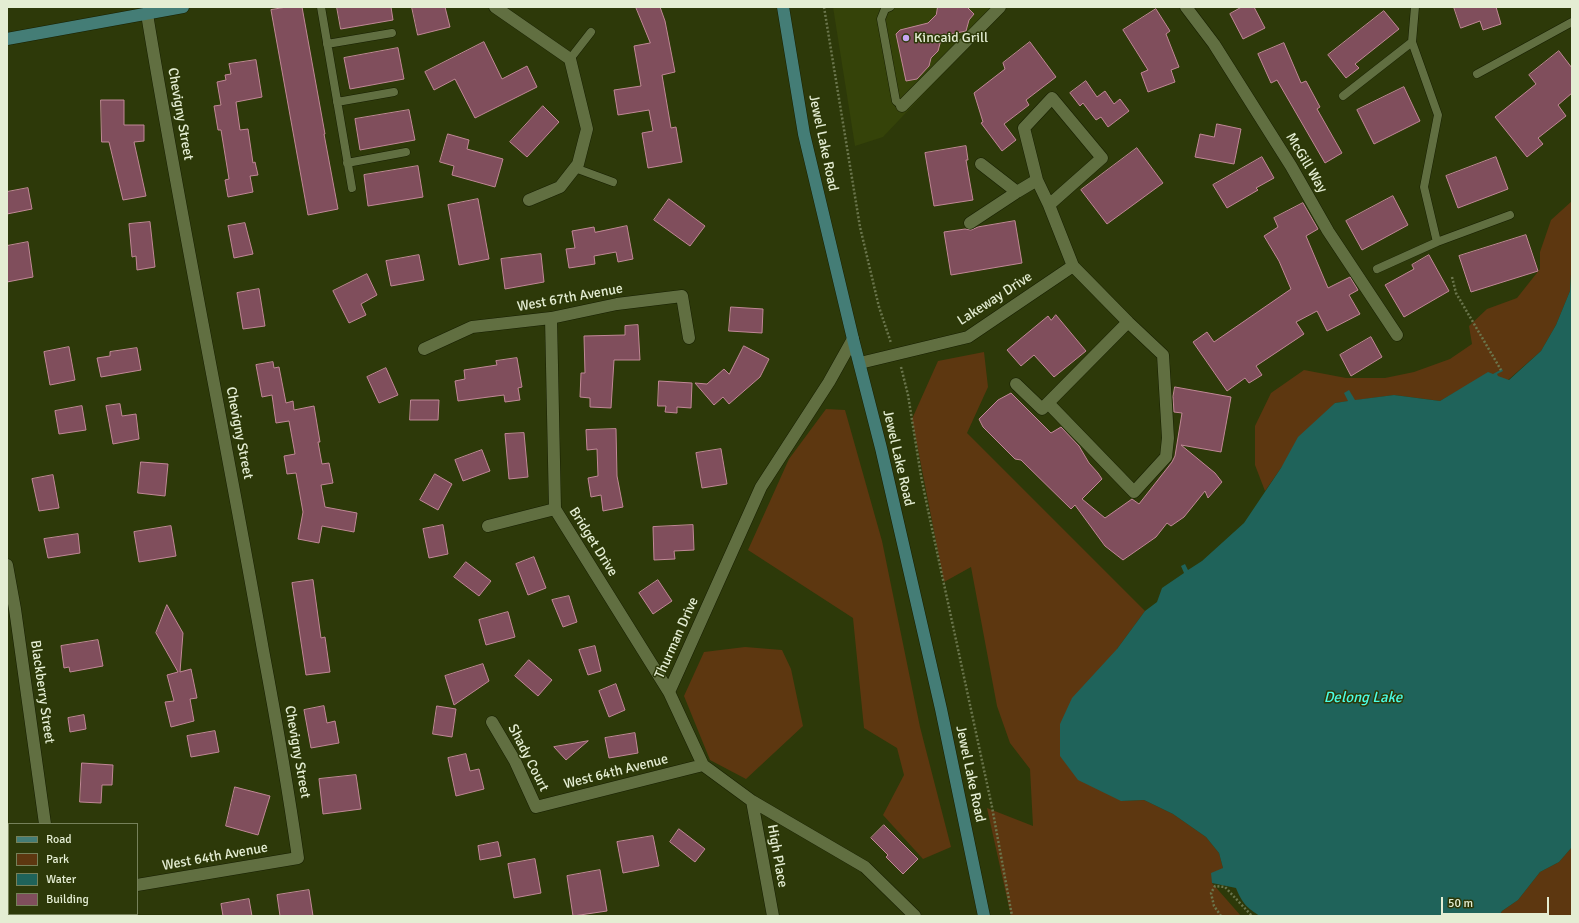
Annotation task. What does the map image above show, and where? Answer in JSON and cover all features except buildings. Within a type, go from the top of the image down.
[{"type":"main road","points":[[7,39],[183,7]]},
{"type":"main road","name":"Jewel Lake Road","points":[[783,7],[804,134],[853,339],[881,448],[941,710],[984,916]]},
{"type":"street","points":[[495,7],[570,59],[587,129],[578,164],[560,187],[530,200]]},
{"type":"street","points":[[902,106],[1000,7]]},
{"type":"street","name":"McGill Way","points":[[1186,7],[1214,44],[1292,166],[1328,231],[1398,335]]},
{"type":"street","name":"Chevigny Street","points":[[147,14],[189,250],[241,522],[298,858]]},
{"type":"street","points":[[1049,205],[1102,158],[1052,98],[1024,128],[1037,180],[1049,205],[1073,266],[1128,322],[1163,354],[1168,438],[1166,457],[1134,492],[1049,404]]},
{"type":"street","points":[[981,164],[1018,192]]},
{"type":"street","points":[[970,223],[1037,180]]},
{"type":"street","name":"Lakeway Drive","points":[[860,363],[968,337],[1073,266]]},
{"type":"street","name":"West 67th Avenue","points":[[424,349],[472,327],[551,318],[617,304],[682,296],[688,338]]},
{"type":"street","name":"Bridget Drive","points":[[551,318],[555,509],[669,692]]},
{"type":"street","points":[[1016,384],[1042,409],[1049,404],[1128,322]]},
{"type":"street","name":"Thurman Drive","points":[[853,339],[829,382],[761,487],[669,692],[703,765],[752,801],[865,867],[916,916]]},
{"type":"street","points":[[488,526],[555,509]]},
{"type":"street","name":"Blackberry Street","points":[[7,565],[11,610],[45,823]]},
{"type":"street","name":"Shady Court","points":[[492,722],[516,761],[536,807]]},
{"type":"street","name":"West 64th Avenue","points":[[536,807],[703,765]]},
{"type":"street","name":"High Place","points":[[752,801],[773,916]]},
{"type":"street","name":"West 64th Avenue","points":[[138,885],[298,858]]},
{"type":"lane","points":[[321,7],[352,188]]},
{"type":"lane","points":[[890,7],[885,9],[881,18],[896,101],[902,106]]},
{"type":"lane","points":[[1415,7],[1412,42],[1438,115],[1424,187],[1437,242]]},
{"type":"lane","points":[[1477,74],[1572,22]]},
{"type":"lane","points":[[570,59],[591,32]]},
{"type":"lane","points":[[327,44],[392,33]]},
{"type":"lane","points":[[1343,96],[1412,42]]},
{"type":"lane","points":[[337,102],[394,92]]},
{"type":"lane","points":[[348,163],[406,152]]},
{"type":"lane","points":[[574,168],[613,182]]},
{"type":"lane","points":[[1377,269],[1437,242],[1510,215]]},
{"type":"path","points":[[824,7],[860,227],[879,306],[895,355],[903,372],[921,476],[992,806],[1012,916]]},
{"type":"path","points":[[1452,276],[1456,293],[1501,370]]},
{"type":"path","points":[[1221,916],[1214,906],[1211,893],[1215,886],[1225,887],[1252,916]]},
{"type":"shaded area","points":[[833,7],[1006,7],[883,137],[855,146]]},
{"type":"green space","points":[[1572,201],[1572,258],[1570,291],[1556,325],[1541,351],[1508,380],[1459,390],[1440,401],[1394,395],[1335,403],[1281,468],[1265,491],[1255,465],[1255,426],[1271,393],[1304,370],[1346,378],[1385,378],[1414,372],[1450,359],[1472,344],[1469,326],[1487,309],[1517,298],[1540,269],[1540,252],[1551,220]]},
{"type":"green space","points":[[984,352],[988,387],[967,433],[1145,611],[1117,649],[1121,801],[1144,800],[1173,814],[1206,837],[1219,853],[1223,868],[1212,883],[1241,916],[1011,916],[987,808],[1033,826],[1030,769],[1010,743],[997,706],[971,567],[944,582],[912,419],[938,361]]},
{"type":"green space","points":[[826,409],[845,410],[882,541],[920,727],[951,847],[923,859],[883,815],[904,775],[897,748],[864,728],[853,618],[748,550],[789,459]]},
{"type":"green space","points":[[745,647],[782,650],[791,669],[803,726],[746,779],[710,760],[684,696],[704,652]]},
{"type":"green space","points":[[1572,847],[1572,916],[1499,916],[1502,911],[1518,900],[1540,872],[1559,862]]},
{"type":"water","name":"Delong Lake","points":[[1572,258],[1572,847],[1559,862],[1540,872],[1518,900],[1502,911],[1499,916],[1260,916],[1245,905],[1236,888],[1212,883],[1211,873],[1223,868],[1219,853],[1206,837],[1173,814],[1144,800],[1121,801],[1078,780],[1060,756],[1060,724],[1072,698],[1117,649],[1145,611],[1157,602],[1162,588],[1184,573],[1181,566],[1185,564],[1188,570],[1202,561],[1244,523],[1281,468],[1298,437],[1335,403],[1348,401],[1344,393],[1349,390],[1355,400],[1394,395],[1440,401],[1488,372],[1493,374],[1502,369],[1503,371],[1497,374],[1498,376],[1509,380],[1541,351],[1556,325],[1570,291]]},
{"type":"place","name":"Kincaid Grill","points":[[906,38]]}]
